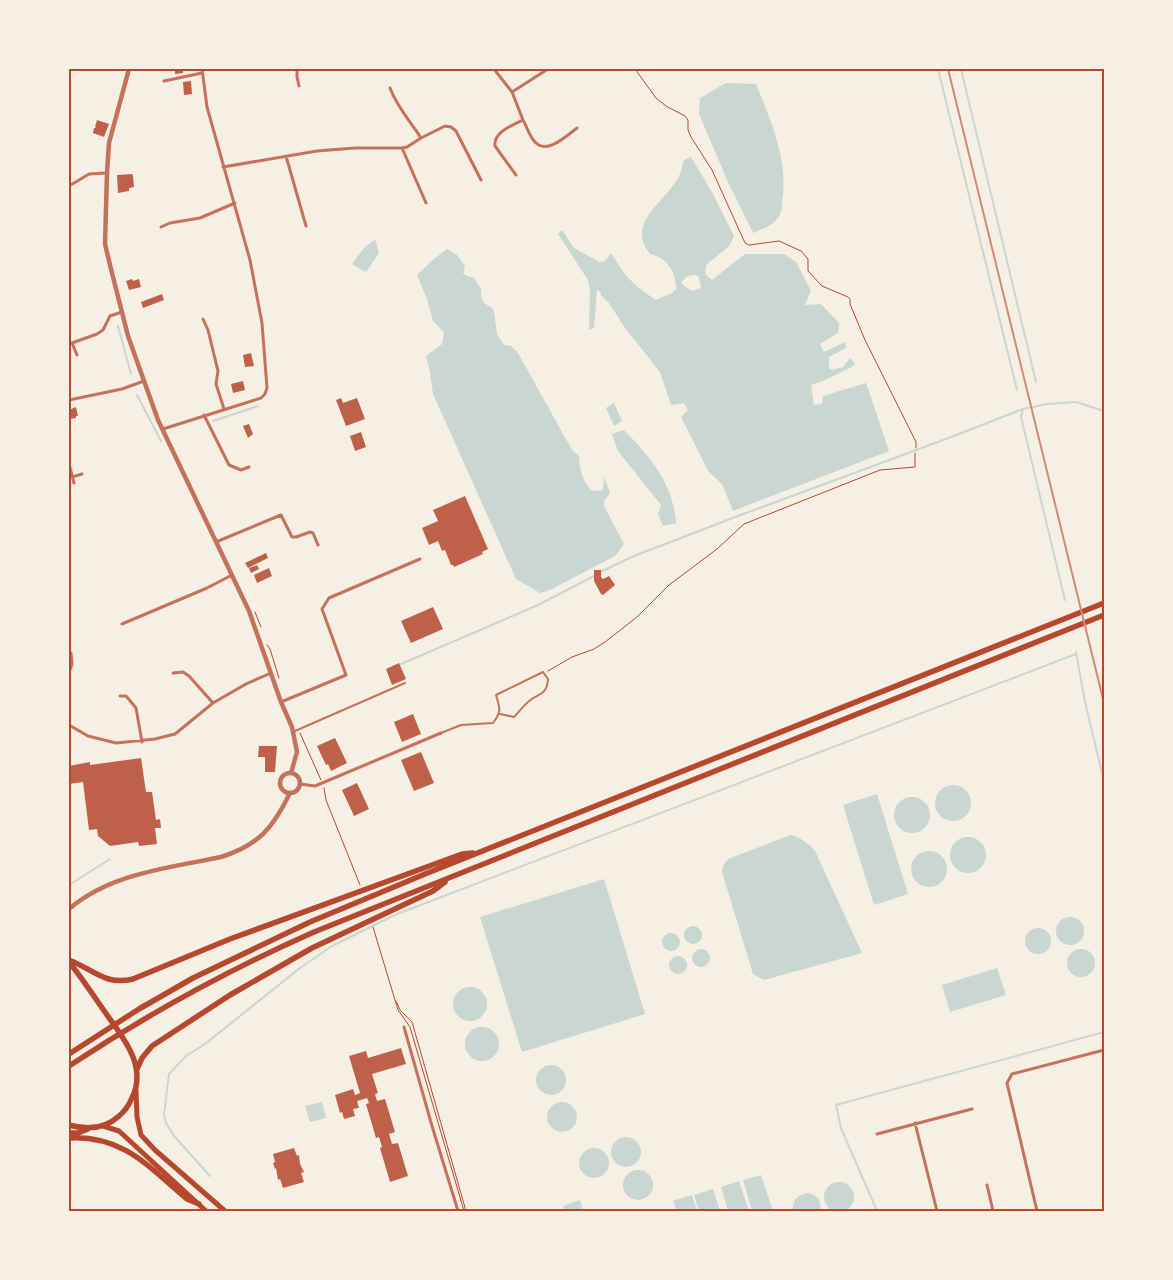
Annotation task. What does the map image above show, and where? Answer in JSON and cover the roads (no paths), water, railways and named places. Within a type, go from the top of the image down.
[{"type":"highway","points":[[69,1054],[139,1009],[193,978],[266,942],[416,878],[1102,604]]},
{"type":"highway","points":[[69,1066],[197,988],[314,932],[1104,615]]},
{"type":"highway","points":[[69,961],[95,975],[110,980],[124,982],[133,980],[230,939],[406,874],[462,854],[481,852]]},
{"type":"highway","points":[[137,1069],[142,1058],[152,1046],[230,994],[312,948],[433,891],[452,876]]},
{"type":"highway","points":[[69,961],[83,978],[133,1052],[137,1069],[136,1090],[123,1113],[115,1120],[103,1126],[78,1133],[69,1133]]},
{"type":"highway","points":[[69,1125],[90,1129]]},
{"type":"highway","points":[[69,1138],[100,1140],[127,1149],[187,1199],[199,1204]]},
{"type":"main road","points":[[136,1090],[137,1117],[141,1135],[155,1150],[224,1211]]},
{"type":"main road","points":[[103,1126],[119,1131],[206,1211]]},
{"type":"street","points":[[129,69],[109,143],[106,244],[128,336],[144,381],[163,429],[249,611],[294,732],[297,752],[291,773]]},
{"type":"street","points":[[297,69],[299,86]]},
{"type":"street","points":[[494,69],[512,92],[523,120],[535,142],[543,147],[549,147],[577,128]]},
{"type":"street","points":[[512,92],[548,69]]},
{"type":"street","points":[[163,429],[261,398],[267,388],[262,323],[250,260],[207,107],[202,71],[164,81]]},
{"type":"street","points":[[390,88],[399,107],[407,115],[421,138]]},
{"type":"street","points":[[516,175],[495,146],[495,141],[497,136],[507,128],[523,120]]},
{"type":"street","points":[[224,167],[317,151],[402,148],[445,126],[451,127],[456,131],[481,180]]},
{"type":"street","points":[[402,148],[426,203]]},
{"type":"street","points":[[286,156],[306,226]]},
{"type":"street","points":[[69,186],[90,174],[107,173]]},
{"type":"street","points":[[161,227],[170,223],[200,218],[235,203]]},
{"type":"street","points":[[77,356],[72,342],[97,334],[103,330],[110,316],[122,312]]},
{"type":"street","points":[[203,319],[208,330],[218,371],[216,384],[224,409]]},
{"type":"street","points":[[69,400],[122,389],[144,381]]},
{"type":"street","points":[[204,415],[229,465],[241,470],[248,467]]},
{"type":"street","points":[[69,464],[74,483]]},
{"type":"street","points":[[72,477],[82,474]]},
{"type":"street","points":[[216,542],[281,515],[292,537],[310,532],[313,533],[318,545]]},
{"type":"street","points":[[282,702],[346,674],[322,609],[329,598],[420,559]]},
{"type":"street","points":[[122,624],[207,588],[232,575]]},
{"type":"street","points":[[69,673],[72,664],[70,653]]},
{"type":"street","points":[[72,664],[77,663]]},
{"type":"street","points":[[173,674],[183,672],[189,676],[213,703]]},
{"type":"street","points":[[69,725],[88,736],[116,743],[142,742],[175,734],[213,703],[246,684],[271,673]]},
{"type":"street","points":[[120,696],[126,696],[136,708],[142,742]]},
{"type":"street","points":[[300,784],[315,786],[441,733]]},
{"type":"street","points":[[291,773],[298,777],[300,784],[297,791],[290,793],[282,790],[280,781],[284,775],[291,773]]},
{"type":"street","points":[[69,909],[93,891],[116,881],[236,852],[252,844],[274,823],[290,793]]},
{"type":"street","points":[[404,1027],[458,1211]]},
{"type":"street","points":[[1038,1211],[1007,1083],[1012,1074],[1104,1050]]},
{"type":"street","points":[[877,1134],[972,1109]]},
{"type":"street","points":[[915,1123],[937,1211]]},
{"type":"street","points":[[986,1185],[993,1211]]},
{"type":"lane","points":[[441,733],[461,725],[493,723],[501,710],[496,695],[543,672],[548,679],[543,693],[528,701],[514,716],[500,714]]},
{"type":"lane","points":[[294,732],[405,683]]},
{"type":"waterway","points":[[938,69],[1017,390]]},
{"type":"waterway","points":[[961,69],[1036,382]]},
{"type":"waterway","points":[[118,326],[131,374]]},
{"type":"waterway","points":[[137,395],[161,441]]},
{"type":"waterway","points":[[600,572],[634,556],[1023,409],[1047,404],[1076,402],[1104,411]]},
{"type":"waterway","points":[[213,421],[258,406]]},
{"type":"waterway","points":[[1023,409],[1021,417],[1065,600]]},
{"type":"waterway","points":[[401,664],[538,605],[596,575]]},
{"type":"waterway","points":[[1076,652],[1085,702],[1104,781]]},
{"type":"waterway","points":[[210,1176],[174,1136],[166,1123],[164,1115],[169,1074],[186,1056],[205,1044],[300,968],[332,946],[397,914],[1076,654]]},
{"type":"waterway","points":[[69,885],[110,859]]},
{"type":"waterway","points":[[877,1211],[841,1128],[836,1105],[1104,1032]]},
{"type":"railway","points":[[948,69],[1104,703]]}]
